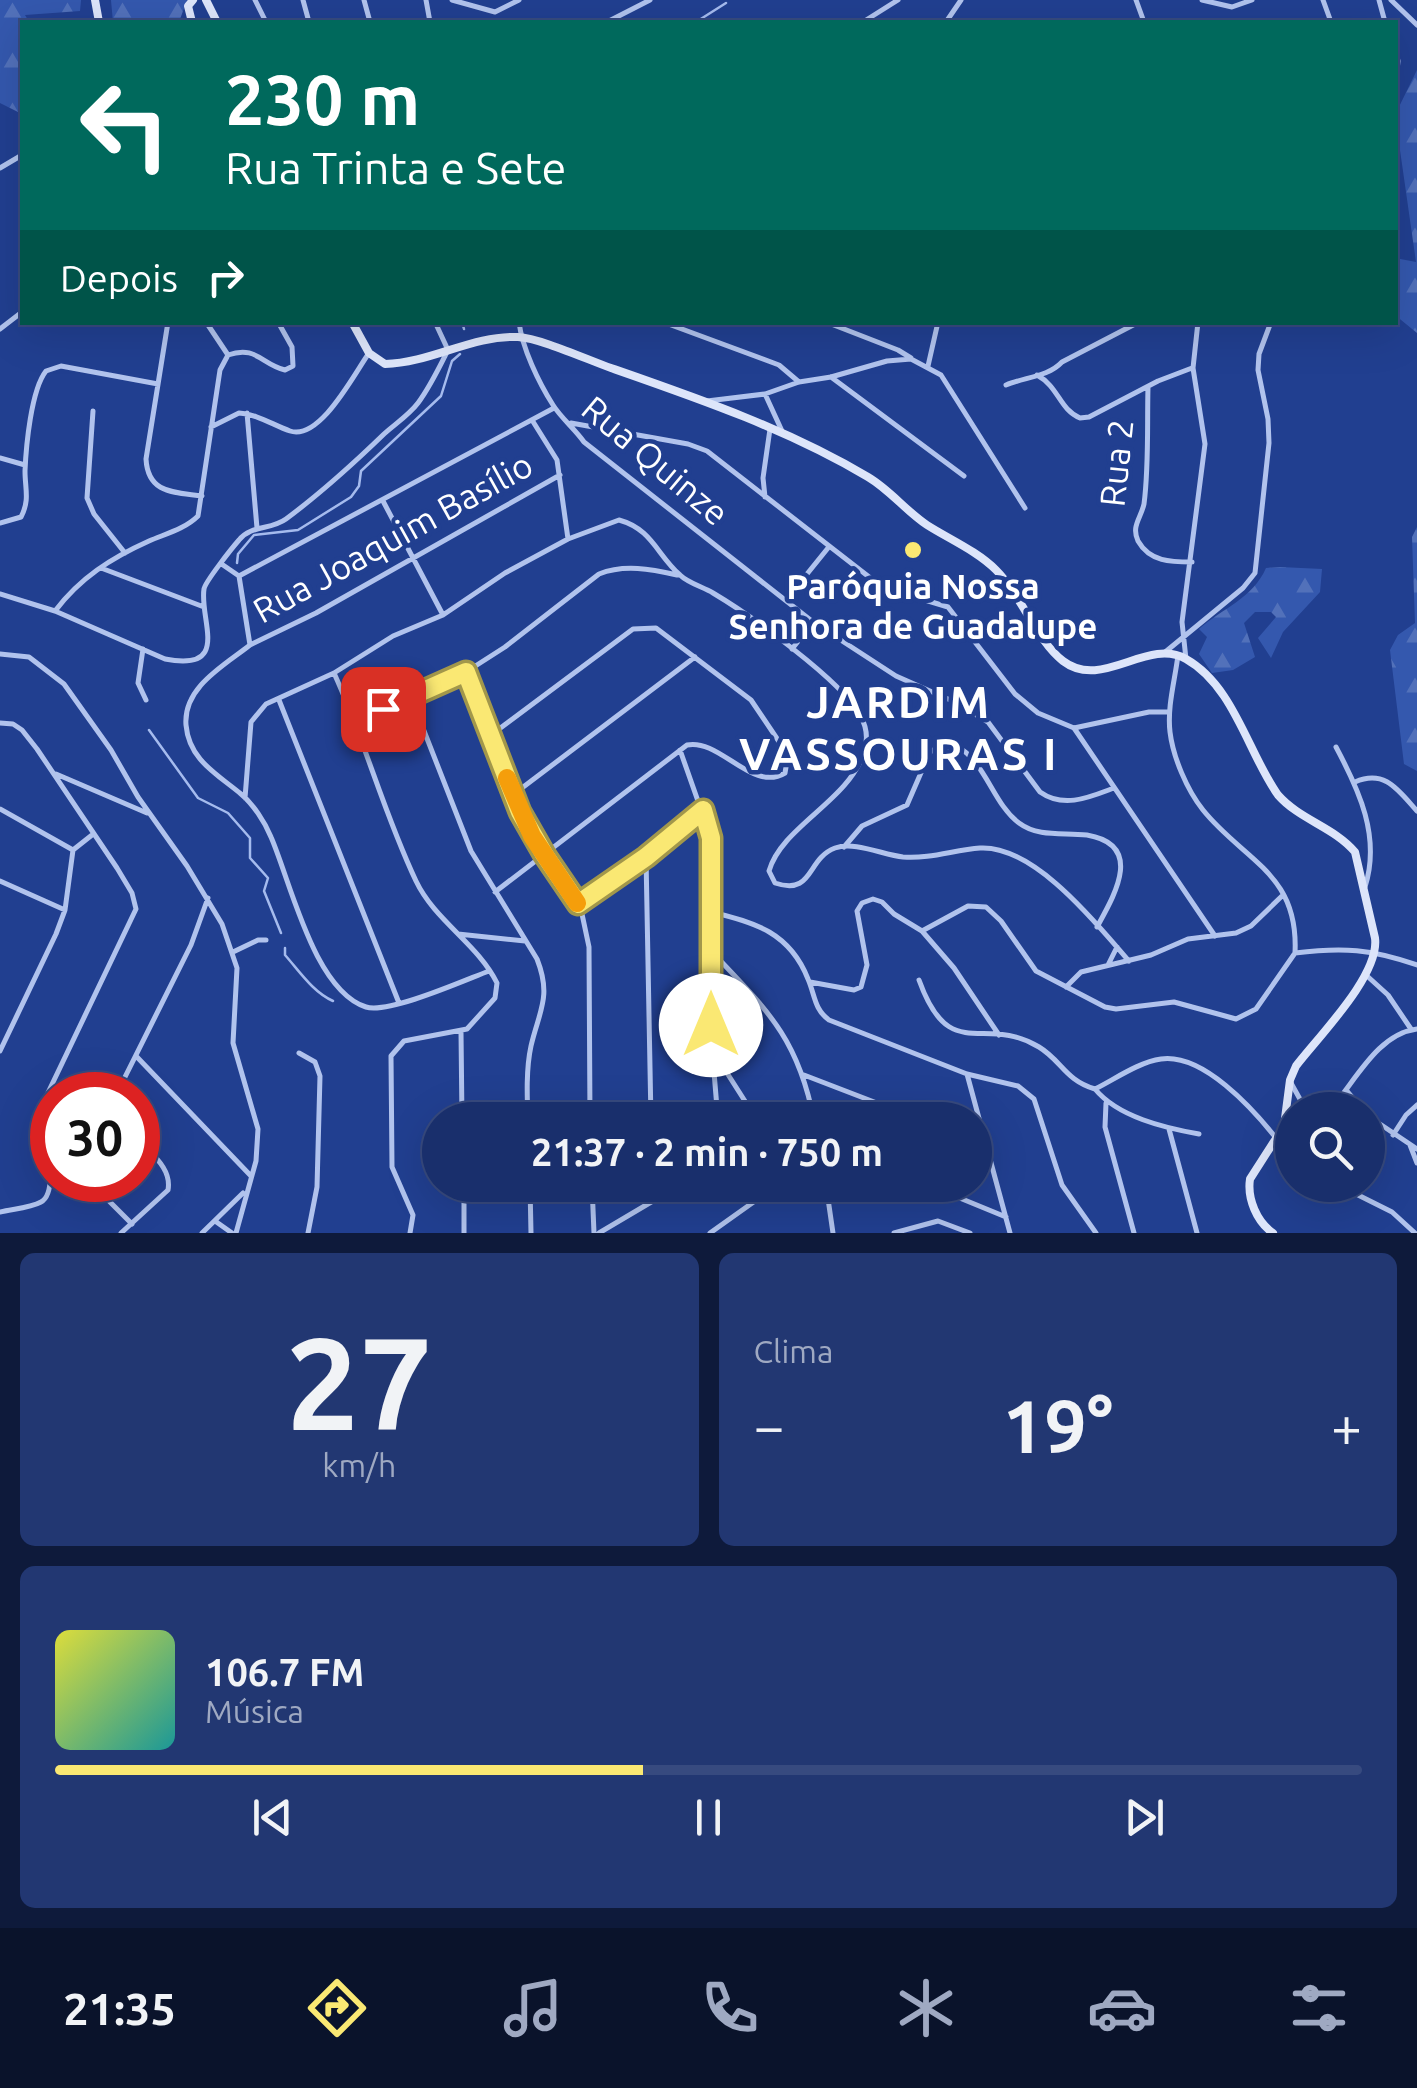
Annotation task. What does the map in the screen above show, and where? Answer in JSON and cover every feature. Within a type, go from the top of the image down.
[{"type":"main road","points":[[354,325],[369,353],[385,364],[424,359],[483,340],[521,337],[770,426],[872,480],[923,522],[994,568],[1016,593],[1054,654],[1066,664],[1078,670],[1096,670],[1164,653],[1182,657],[1200,670],[1225,700],[1278,795],[1290,808],[1346,841],[1354,852],[1365,887],[1377,952],[1366,975],[1296,1066],[1288,1092]]},
{"type":"main road","points":[[1274,1233],[1260,1221],[1249,1188],[1256,1165],[1275,1142]]},
{"type":"street","points":[[452,0],[496,12],[518,0]]},
{"type":"street","points":[[612,20],[650,0]]},
{"type":"street","points":[[866,20],[898,0]]},
{"type":"street","points":[[1202,0],[1232,7],[1252,0]]},
{"type":"street","points":[[1391,0],[1417,25]]},
{"type":"street","points":[[0,329],[20,314]]},
{"type":"street","points":[[168,325],[146,473],[154,486],[162,490],[202,496]]},
{"type":"street","points":[[208,325],[228,354]]},
{"type":"street","points":[[228,354],[248,350],[275,368],[285,370],[293,366],[292,347],[280,325]]},
{"type":"street","points":[[0,594],[177,662],[198,658],[210,629],[204,607],[207,578],[240,538],[257,528],[281,523],[411,410],[448,350],[436,325]]},
{"type":"street","name":"Rua Quinze","points":[[519,325],[521,337],[554,408],[572,423],[584,442],[813,622],[896,676],[957,703],[988,722],[1040,792],[1050,798],[1073,801],[1114,788]]},
{"type":"street","points":[[671,325],[778,365],[798,382]]},
{"type":"street","points":[[834,325],[898,350],[941,375],[1025,508]]},
{"type":"street","points":[[928,366],[937,325]]},
{"type":"street","points":[[1006,385],[1053,372],[1062,362],[1133,325]]},
{"type":"street","points":[[922,931],[968,906],[986,907],[1001,921],[1036,971],[1066,987],[1116,1009],[1174,1002],[1236,1019],[1256,1009],[1295,952],[1295,927],[1283,895],[1268,870],[1203,810],[1173,747],[1169,712],[1182,657],[1182,622],[1206,444],[1193,368],[1198,325]]},
{"type":"street","points":[[1164,653],[1255,574],[1269,443],[1258,370],[1269,325]]},
{"type":"street","points":[[212,427],[232,414],[247,413],[294,432],[310,430],[325,416],[369,353]]},
{"type":"street","points":[[55,612],[87,574],[192,522],[200,510],[220,370],[228,354]]},
{"type":"street","points":[[706,401],[765,394],[798,382],[912,358]]},
{"type":"street","points":[[0,523],[21,517],[26,507],[26,465],[42,376],[61,366],[158,384]]},
{"type":"street","points":[[1037,375],[1051,382],[1064,407],[1080,418],[1193,368]]},
{"type":"street","points":[[832,377],[964,476]]},
{"type":"street","name":"Rua 2","points":[[1148,387],[1144,502],[1134,528],[1149,554],[1159,560],[1192,562]]},
{"type":"street","points":[[765,394],[782,431]]},
{"type":"street","points":[[222,564],[238,576],[554,408]]},
{"type":"street","points":[[93,411],[87,498],[94,514],[125,553]]},
{"type":"street","points":[[247,413],[257,528]]},
{"type":"street","points":[[532,420],[550,448],[560,474],[568,539]]},
{"type":"street","points":[[572,423],[697,448],[882,587],[948,607],[1015,694],[1038,712],[1074,728],[1215,936]]},
{"type":"street","points":[[764,497],[770,426]]},
{"type":"street","points":[[584,442],[602,428]]},
{"type":"street","points":[[0,458],[26,465]]},
{"type":"street","name":"Rua Joaquim Basílio","points":[[489,971],[399,1003],[376,1008],[356,1002],[321,964],[271,837],[246,798],[206,768],[190,743],[186,722],[196,690],[250,644],[316,613],[560,474]]},
{"type":"street","points":[[749,486],[763,478]]},
{"type":"street","points":[[383,501],[443,615]]},
{"type":"street","points":[[246,798],[252,722],[266,704],[334,673],[394,636],[443,615],[568,539],[610,520],[626,522],[637,526],[654,543],[680,576]]},
{"type":"street","points":[[786,600],[829,547]]},
{"type":"street","points":[[101,568],[204,607]]},
{"type":"street","points":[[356,723],[466,672],[505,647],[599,574],[612,569],[642,568],[680,576],[752,618],[792,649],[852,702],[865,724],[865,749],[851,776],[776,853],[769,876],[775,883],[797,886],[826,854],[844,847],[862,826],[907,805],[930,752],[956,746],[971,758],[995,796],[1023,826],[1046,833],[1088,836],[1112,848],[1120,860],[1120,885],[1098,927]]},
{"type":"street","name":"Rua Joaquim Basílio","points":[[238,576],[250,644]]},
{"type":"street","points":[[792,649],[813,622]]},
{"type":"street","points":[[491,734],[633,629],[656,628],[751,700],[784,749],[788,762],[785,773],[777,778],[764,777],[712,747],[691,743],[495,892]]},
{"type":"street","points":[[143,649],[138,683],[146,700]]},
{"type":"street","points":[[0,654],[23,654],[56,675],[112,750],[208,898],[233,952],[239,989],[233,1044],[258,1130],[252,1176],[234,1233],[215,1221]]},
{"type":"street","points":[[513,794],[695,657]]},
{"type":"street","points":[[466,672],[513,794],[544,854],[578,904],[589,947],[590,1102]]},
{"type":"street","points":[[334,673],[416,882],[435,911],[497,983],[495,998],[461,1032],[404,1042],[391,1056],[392,1167],[414,1215],[410,1233]]},
{"type":"street","points":[[410,695],[456,817],[495,892],[537,960],[545,986],[544,1004],[529,1056],[528,1102]]},
{"type":"street","points":[[280,700],[399,1003]]},
{"type":"street","points":[[1074,728],[1148,712],[1169,712]]},
{"type":"street","points":[[0,723],[22,730],[54,772],[132,893],[136,909],[58,1072]]},
{"type":"street","points":[[1336,747],[1363,804],[1370,840],[1370,870],[1365,887]]},
{"type":"street","points":[[680,750],[711,838],[716,1102]]},
{"type":"street","points":[[54,772],[150,814]]},
{"type":"street","points":[[1354,782],[1369,776],[1384,780],[1417,811]]},
{"type":"street","points":[[0,809],[73,850]]},
{"type":"street","points":[[578,904],[646,857],[703,810]]},
{"type":"street","points":[[0,1051],[65,910],[73,850],[92,835]]},
{"type":"street","points":[[844,847],[914,857],[980,848],[1010,852],[1047,877],[1129,961]]},
{"type":"street","points":[[646,857],[651,1102]]},
{"type":"street","points":[[0,881],[65,910]]},
{"type":"street","points":[[1066,987],[1081,972],[1151,955],[1175,942],[1236,933],[1251,926],[1283,895]]},
{"type":"street","points":[[128,1072],[191,945],[208,898]]},
{"type":"street","points":[[810,982],[854,990],[861,986],[867,965],[857,912],[867,900],[882,902],[922,931],[970,989],[999,1035]]},
{"type":"street","points":[[710,912],[755,923],[775,934],[794,954],[810,982],[816,1006],[829,1020],[967,1074],[1018,1086],[1030,1093],[1068,1197],[1096,1233]]},
{"type":"street","points":[[456,934],[525,940]]},
{"type":"street","points":[[233,952],[266,940]]},
{"type":"street","points":[[1108,964],[1117,947]]},
{"type":"street","points":[[1295,952],[1340,948],[1377,952],[1417,965]]},
{"type":"street","points":[[712,952],[772,1019],[796,1054],[810,1102]]},
{"type":"street","points":[[1347,1092],[1385,1043],[1414,1029],[1380,985],[1366,975]]},
{"type":"street","points":[[918,980],[940,1023],[965,1034],[999,1035],[1043,1049],[1070,1078],[1095,1089],[1106,1103],[1169,1128],[1199,1134]]},
{"type":"street","points":[[461,1032],[462,1102]]},
{"type":"street","points":[[712,1048],[746,1102]]},
{"type":"street","points":[[299,1053],[315,1062],[320,1076],[318,1187],[308,1233]]},
{"type":"street","points":[[136,1056],[252,1176]]},
{"type":"street","points":[[1095,1089],[1159,1059],[1178,1060],[1231,1088],[1275,1138]]},
{"type":"street","points":[[967,1074],[974,1102]]},
{"type":"street","points":[[804,1075],[874,1102]]},
{"type":"street","points":[[713,1080],[731,1078]]},
{"type":"street","points":[[1290,1080],[1296,1092]]},
{"type":"street","points":[[1106,1103],[1105,1127],[1134,1233]]},
{"type":"street","points":[[1393,1135],[1417,1105]]},
{"type":"street","points":[[1169,1128],[1196,1230],[1208,1233]]},
{"type":"street","points":[[1385,1129],[1413,1147],[1417,1163]]},
{"type":"street","points":[[160,1163],[170,1180],[168,1190],[160,1198]]},
{"type":"street","points":[[992,1167],[1010,1233]]},
{"type":"street","points":[[202,1233],[246,1190]]},
{"type":"street","points":[[0,1212],[41,1202]]},
{"type":"street","points":[[110,1202],[132,1224]]},
{"type":"street","points":[[121,1233],[155,1202]]},
{"type":"street","points":[[464,1202],[464,1233]]},
{"type":"street","points":[[531,1202],[532,1233]]},
{"type":"street","points":[[594,1202],[597,1233],[654,1202]]},
{"type":"street","points":[[710,1233],[755,1202]]},
{"type":"street","points":[[829,1202],[834,1233]]},
{"type":"street","points":[[969,1202],[1006,1217]]},
{"type":"street","points":[[1372,1202],[1392,1212],[1415,1233]]},
{"type":"street","points":[[894,1233],[919,1230],[938,1221],[970,1233]]},
{"type":"green space","points":[[0,0],[81,0],[80,11],[25,15],[28,20],[20,20],[20,113],[0,103]]},
{"type":"green space","points":[[111,0],[187,0],[180,20],[113,20]]},
{"type":"green space","points":[[1417,70],[1417,333],[1398,317],[1398,259],[1416,262],[1398,136],[1398,109]]},
{"type":"green space","points":[[1417,527],[1417,771],[1404,764],[1390,650],[1398,635],[1415,623],[1412,537]]},
{"type":"green space","points":[[1266,568],[1322,569],[1320,592],[1283,632],[1271,658],[1258,638],[1276,617],[1271,612],[1255,612],[1244,623],[1255,657],[1233,670],[1212,673],[1199,654],[1207,637],[1199,629],[1245,595]]},
{"type":"waterway","points":[[699,20],[726,3]]},
{"type":"waterway","points":[[463,325],[464,329]]},
{"type":"waterway","points":[[237,563],[238,554],[254,535],[298,530],[351,497],[359,486],[361,471],[441,396],[452,361],[460,354]]},
{"type":"waterway","points":[[149,730],[198,798],[228,813],[250,838],[250,858],[268,878],[264,891],[281,933]]},
{"type":"waterway","points":[[285,948],[285,955],[307,981],[333,1001]]},
{"type":"slow traffic","points":[[507,778],[532,836],[577,903]]},
{"type":"place","name":"Paróquia Nossa Senhora de Guadalupe","points":[[913,550]]},
{"type":"district","name":"JARDIM VASSOURAS I","points":[[899,728]]},
{"type":"route","points":[[383,709],[466,672],[520,812],[578,904],[646,857],[703,810],[711,838],[711,1025]]}]
